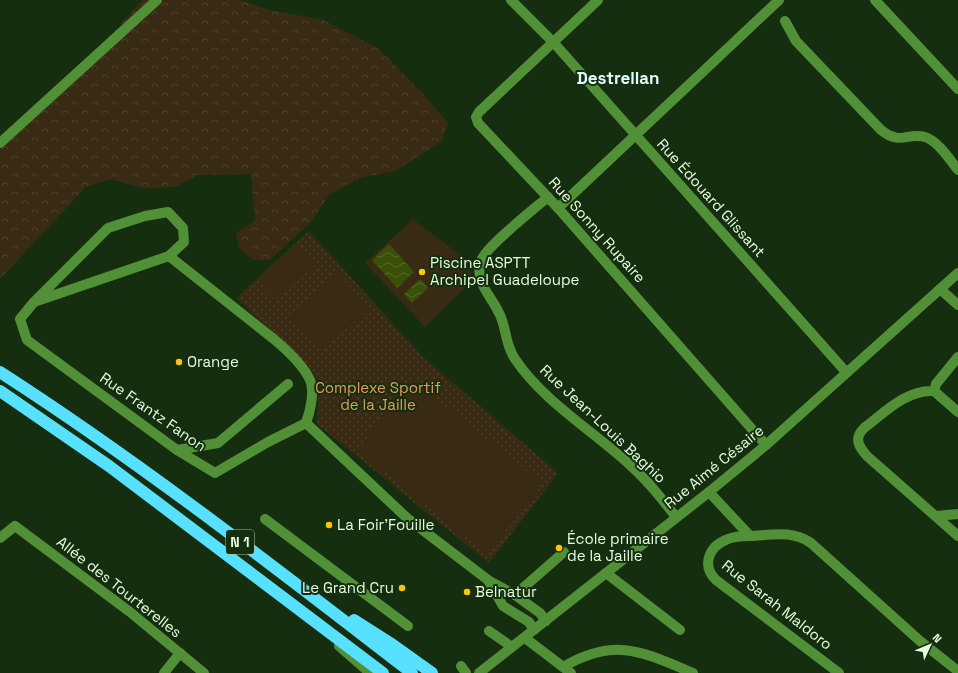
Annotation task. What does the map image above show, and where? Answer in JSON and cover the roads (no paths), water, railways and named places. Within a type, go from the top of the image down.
[{"type":"highway","name":"N 1","points":[[0,372],[65,414],[317,600],[412,673]]},
{"type":"highway","name":"N 1","points":[[0,391],[109,466],[383,673]]},
{"type":"highway","points":[[317,600],[372,630],[432,673]]},
{"type":"street","points":[[0,143],[157,0]]},
{"type":"street","name":"Rue Édouard Glissant","points":[[511,0],[554,43],[846,372]]},
{"type":"street","points":[[554,43],[598,0]]},
{"type":"street","points":[[558,208],[779,0]]},
{"type":"street","points":[[875,0],[958,89]]},
{"type":"street","points":[[785,21],[796,41],[881,130],[893,138],[925,138],[932,141],[958,170]]},
{"type":"street","name":"Rue Sonny Rupaire","points":[[554,43],[494,97],[476,117],[478,123],[558,208],[766,445]]},
{"type":"street","name":"Rue Jean-Louis Baghio","points":[[548,197],[484,254],[479,268],[481,283],[499,311],[510,350],[526,373],[554,401],[630,465],[659,495],[676,517]]},
{"type":"street","name":"Rue Frantz Fanon","points":[[34,302],[169,256],[184,242],[183,228],[168,212],[138,218],[108,228],[34,302],[20,319],[27,340],[177,450],[215,473],[268,442],[306,423]]},
{"type":"street","points":[[169,256],[290,353],[311,381],[311,409],[306,423],[407,518],[488,580],[515,595],[540,613],[546,621]]},
{"type":"street","name":"Rue Aimé Césaire","points":[[479,673],[709,492],[766,445],[958,273]]},
{"type":"street","points":[[940,289],[958,306]]},
{"type":"street","points":[[934,391],[936,384],[958,357]]},
{"type":"street","points":[[177,450],[218,443],[288,384]]},
{"type":"street","points":[[958,412],[934,391],[924,390],[897,402],[858,436],[858,443],[867,456],[958,536]]},
{"type":"street","points":[[709,492],[750,536]]},
{"type":"street","points":[[936,516],[958,514]]},
{"type":"street","points":[[265,519],[408,626]]},
{"type":"street","name":"Allée des Tourterelles","points":[[0,538],[15,526],[86,579],[204,673]]},
{"type":"street","name":"Rue Sarah Maldoro","points":[[839,673],[716,580],[710,573],[707,563],[714,547],[726,539],[750,536],[790,534],[804,539],[920,641],[958,671]]},
{"type":"street","points":[[515,595],[564,552]]},
{"type":"street","points":[[606,573],[680,630]]},
{"type":"street","points":[[488,580],[503,606],[529,622],[534,630]]},
{"type":"street","points":[[280,596],[370,673]]},
{"type":"street","points":[[489,631],[512,647]]},
{"type":"street","points":[[525,638],[567,670],[590,654],[613,649],[630,651],[658,658],[692,673]]},
{"type":"street","points":[[164,673],[180,653]]},
{"type":"water","points":[[389,244],[414,272],[397,288],[372,260]]},
{"type":"water","points":[[420,279],[428,288],[412,303],[404,294]]},
{"type":"place","name":"Piscine ASPTT Archipel Guadeloupe","points":[[422,272]]},
{"type":"place","name":"Orange","points":[[179,362]]},
{"type":"place","name":"La Foir'Fouille","points":[[329,525]]},
{"type":"place","name":"École primaire de la Jaille","points":[[559,548]]},
{"type":"place","name":"Le Grand Cru","points":[[402,588]]},
{"type":"place","name":"Belnatur","points":[[467,592]]},
{"type":"district","name":"Destrellan","points":[[618,78]]},
{"type":"park label","name":"Complexe Sportif de la Jaille","points":[[378,396]]}]
